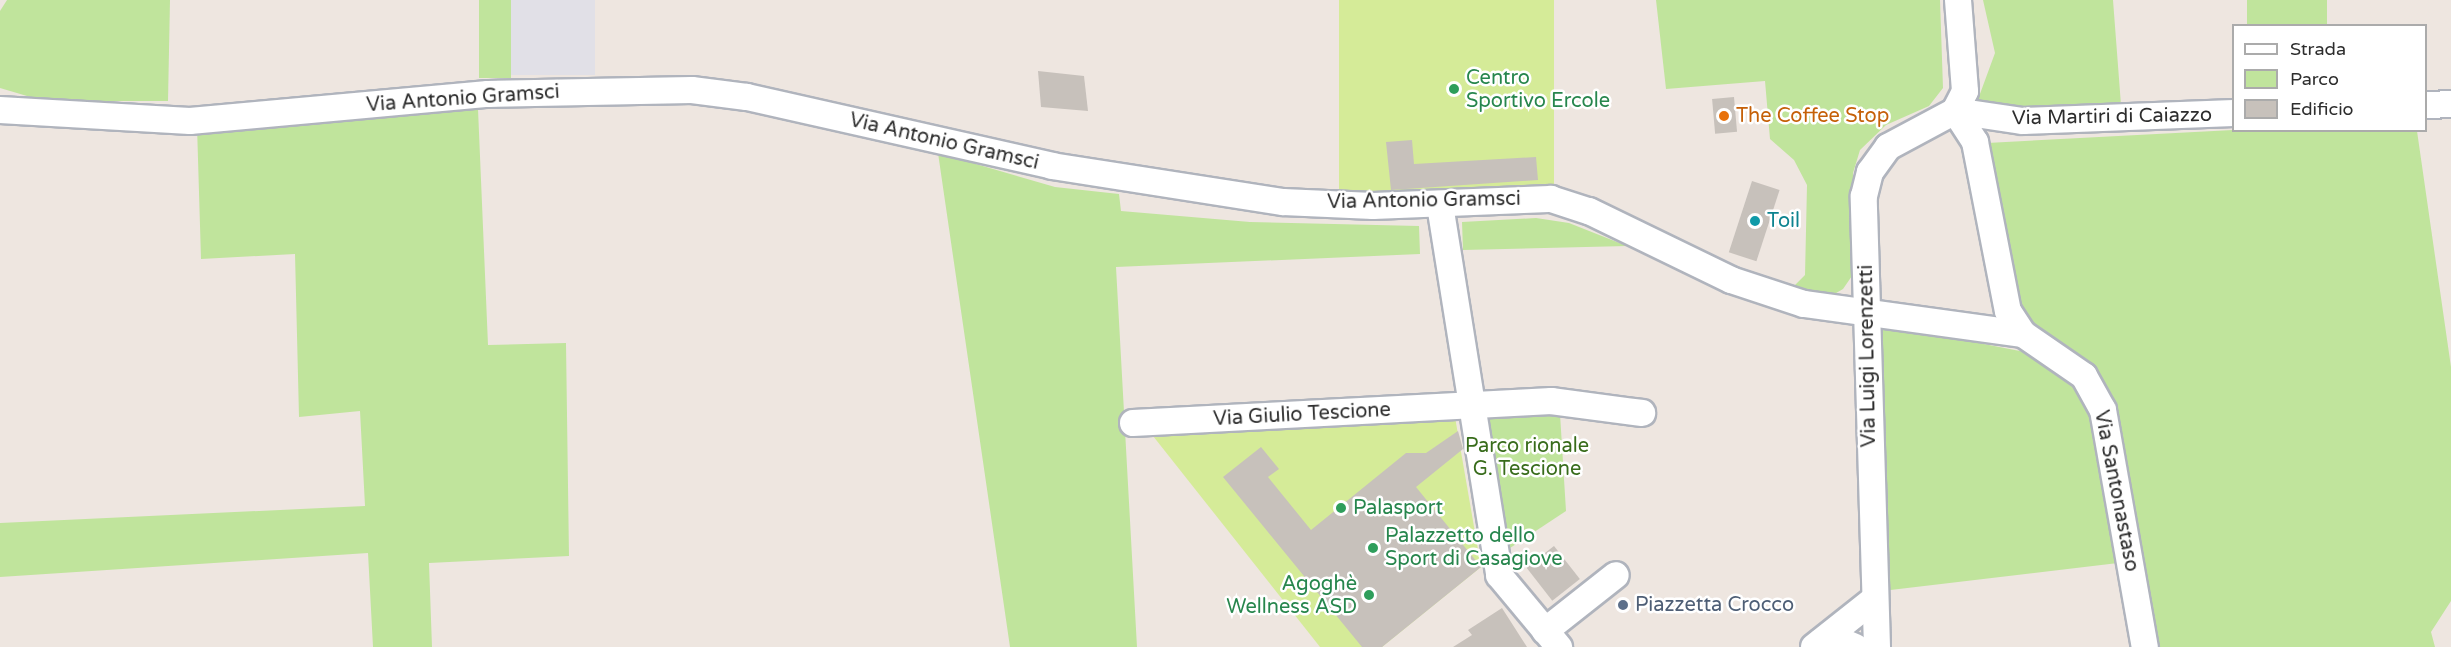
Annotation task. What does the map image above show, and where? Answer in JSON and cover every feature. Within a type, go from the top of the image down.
[{"type":"street","points":[[1955,111],[1965,92],[1958,0]]},
{"type":"street","name":"Via Antonio Gramsci","points":[[0,110],[190,121],[488,94],[692,90],[1149,182],[1283,202],[1440,205],[1551,199],[1589,211],[1731,280],[1804,304],[1866,314]]},
{"type":"street","points":[[2427,105],[2451,104]]},
{"type":"street","name":"Via Martiri di Caiazzo","points":[[1955,111],[2023,121],[2232,113]]},
{"type":"street","name":"Via Luigi Lorenzetti","points":[[1877,647],[1873,600],[1864,196],[1870,172],[1887,147],[1955,111]]},
{"type":"street","name":"Via Santonastaso","points":[[1955,111],[1975,142],[2008,311],[2023,334],[2085,376],[2103,410],[2145,647]]},
{"type":"street","points":[[1440,205],[1470,407],[1499,575],[1552,639],[1616,575]]},
{"type":"street","name":"Via Santonastaso","points":[[1866,314],[2023,334]]},
{"type":"street","name":"Via Giulio Tescione","points":[[1133,423],[1551,401],[1642,413]]},
{"type":"street","points":[[1817,644],[1873,600]]},
{"type":"street","points":[[1817,644],[1834,638],[1855,647]]},
{"type":"shaded area","points":[[511,0],[595,0],[595,75],[511,75]]},
{"type":"green space","points":[[7,0],[170,0],[168,101],[44,101],[0,88],[0,11]]},
{"type":"green space","points":[[479,0],[511,0],[511,78],[479,78]]},
{"type":"green space","name":"Centro Sportivo Ercole","points":[[1339,0],[1554,0],[1554,193],[1339,193]]},
{"type":"green space","points":[[1656,0],[1940,0],[1943,88],[1929,106],[1886,125],[1860,150],[1853,173],[1854,273],[1843,289],[1831,296],[1793,287],[1805,275],[1807,185],[1794,160],[1770,139],[1765,81],[1666,89]]},
{"type":"green space","points":[[1983,0],[2113,0],[2121,105],[2009,110],[1977,102],[1995,53]]},
{"type":"green space","points":[[2247,0],[2327,0],[2327,24],[2247,24]]},
{"type":"green space","points":[[478,109],[488,345],[566,343],[569,556],[429,563],[432,647],[373,647],[368,553],[0,577],[0,523],[365,506],[360,411],[299,417],[295,254],[201,259],[197,126],[287,125]]},
{"type":"green space","points":[[2232,130],[2232,132],[2417,132],[2451,367],[2451,601],[2431,632],[2435,647],[2152,647],[2115,406],[2097,372],[2026,319],[2003,252],[1987,143]]},
{"type":"green space","points":[[938,153],[1055,187],[1119,194],[1121,211],[1250,222],[1419,226],[1420,254],[1116,267],[1137,647],[1010,647]]},
{"type":"green space","points":[[1536,218],[1569,223],[1627,246],[1463,250],[1462,222]]},
{"type":"green space","points":[[1876,323],[2025,352],[2082,390],[2093,411],[2118,563],[1882,591]]},
{"type":"green space","name":"Parco rionale G. Tescione","points":[[1560,414],[1566,511],[1507,550],[1484,418]]},
{"type":"green space","name":"Palasport","points":[[1455,417],[1481,567],[1382,647],[1320,647],[1153,436]]},
{"type":"building","points":[[1038,71],[1084,76],[1088,111],[1041,107]]},
{"type":"building","name":"The Coffee Stop","points":[[1734,97],[1737,132],[1715,134],[1712,99]]},
{"type":"building","points":[[1412,140],[1414,164],[1536,157],[1538,180],[1391,190],[1386,142]]},
{"type":"building","name":"Toil","points":[[1752,181],[1780,190],[1756,261],[1729,252]]},
{"type":"building","name":"Palazzetto dello Sport di Casagiove","points":[[1458,431],[1463,449],[1416,487],[1481,567],[1382,647],[1362,647],[1223,477],[1261,447],[1279,469],[1268,477],[1311,530],[1406,453],[1426,453]]},
{"type":"building","points":[[1554,546],[1580,579],[1552,601],[1526,568]]},
{"type":"building","points":[[1502,608],[1527,647],[1453,647],[1472,635],[1468,630]]},
{"type":"place","name":"Centro Sportivo Ercole","points":[[1454,89]]},
{"type":"place","name":"The Coffee Stop","points":[[1724,116]]},
{"type":"place","name":"Toil","points":[[1755,221]]},
{"type":"place","name":"Palasport","points":[[1341,508]]},
{"type":"place","name":"Palazzetto dello Sport di Casagiove","points":[[1373,548]]},
{"type":"place","name":"Agoghè Wellness ASD","points":[[1369,595]]},
{"type":"place","name":"Piazzetta Crocco","points":[[1623,605]]}]
